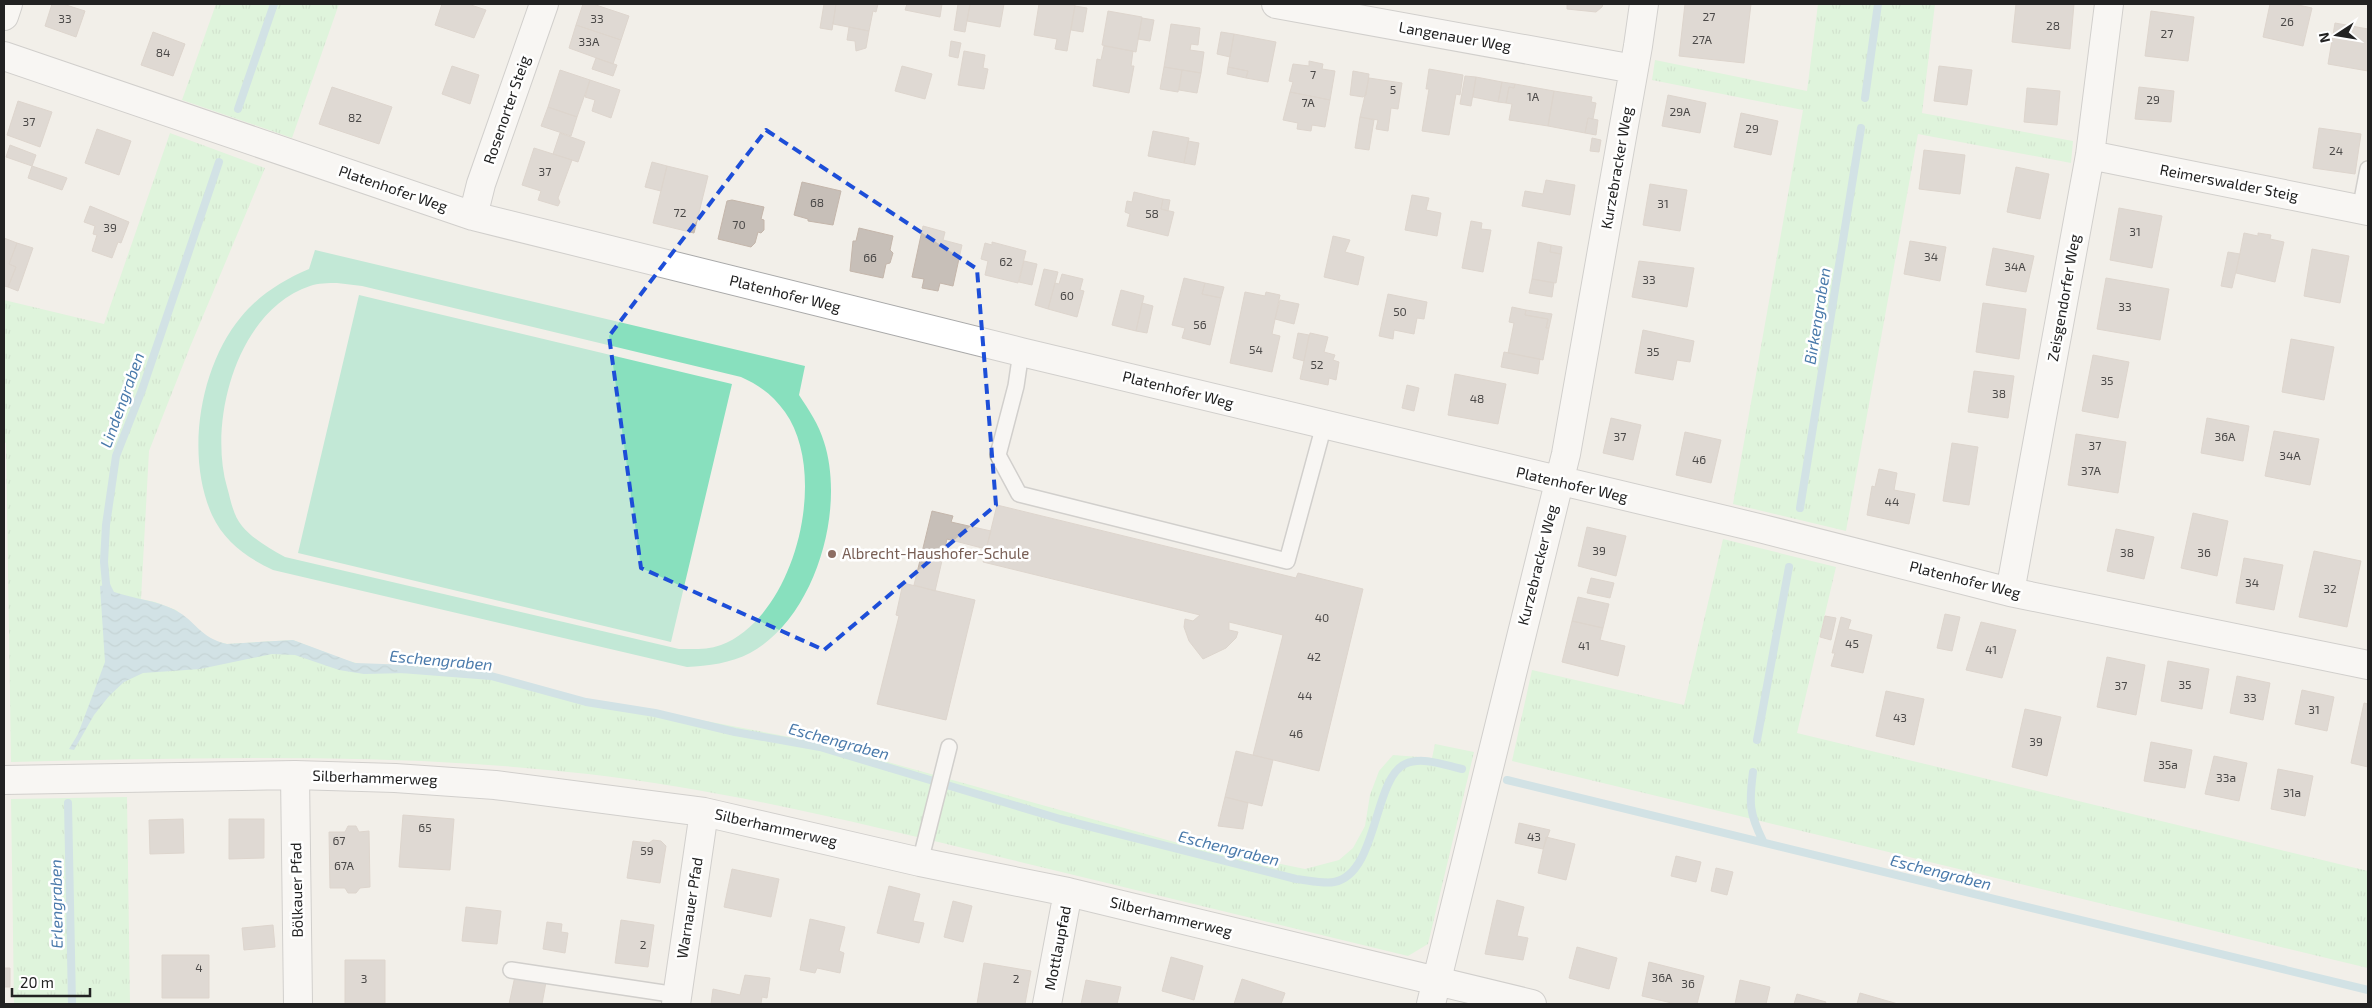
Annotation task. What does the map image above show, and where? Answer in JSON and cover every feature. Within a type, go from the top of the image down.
[{"type":"street","points":[[4,16],[8,4]]},
{"type":"street","name":"Rosenorter Steig","points":[[473,216],[481,184],[544,4]]},
{"type":"street","name":"Langenauer Weg","points":[[1276,4],[1634,69]]},
{"type":"street","name":"Kurzebracker Weg","points":[[1434,993],[1566,454],[1644,4]]},
{"type":"street","name":"Zeisgendorfer Weg","points":[[2010,592],[2090,155],[2109,4]]},
{"type":"street","name":"Platenhofer Weg","points":[[4,56],[473,216],[1021,352],[1558,482],[1755,527],[2010,592],[2368,665]]},
{"type":"street","name":"Reimerswalder Steig","points":[[2090,155],[2364,211]]},
{"type":"street","name":"Silberhammerweg","points":[[4,780],[296,775],[495,785],[704,812],[920,862],[1068,892],[1434,993],[1532,1004]]},
{"type":"street","name":"Bölkauer Pfad","points":[[296,775],[298,1004]]},
{"type":"street","name":"Warnauer Pfad","points":[[676,1000],[704,812]]},
{"type":"street","name":"Mottlaupfad","points":[[1047,1004],[1068,892]]},
{"type":"lane","points":[[2364,211],[2368,169]]},
{"type":"lane","points":[[1021,352],[1016,386],[998,455],[1019,494],[1287,561],[1324,425]]},
{"type":"lane","points":[[920,862],[947,754]]},
{"type":"lane","points":[[511,970],[676,1000]]},
{"type":"highlighted area","points":[[766,130],[977,269],[996,505],[824,650],[641,568],[609,336]]},
{"type":"green space","points":[[216,4],[339,4],[292,138],[182,100]]},
{"type":"green space","points":[[1818,4],[1935,4],[1922,113],[2073,141],[2071,163],[1918,134],[1846,531],[1733,504],[1803,110],[1652,80],[1655,60],[1807,91]]},
{"type":"green space","points":[[170,133],[265,168],[190,347],[149,451],[141,599],[176,610],[211,640],[227,644],[293,640],[345,660],[364,665],[412,665],[488,672],[610,706],[653,711],[816,742],[1178,843],[1305,869],[1339,860],[1353,848],[1365,826],[1370,795],[1379,771],[1393,755],[1432,758],[1435,744],[1474,752],[1428,944],[1408,956],[846,820],[692,789],[588,774],[444,762],[372,759],[227,758],[11,762],[6,443],[4,442],[4,300],[104,324]]},
{"type":"green space","points":[[315,250],[805,366],[799,395],[817,424],[824,442],[830,469],[831,499],[820,560],[808,589],[792,615],[773,637],[750,653],[719,663],[687,667],[273,570],[245,554],[230,541],[217,524],[204,491],[199,466],[198,439],[207,385],[215,360],[227,337],[248,309],[272,289],[309,269]],"holes":[[[337,283],[362,286],[741,377],[765,391],[776,400],[785,412],[798,439],[804,471],[804,506],[798,542],[786,576],[769,606],[747,630],[721,645],[716,647],[679,649],[285,557],[257,540],[242,526],[234,513],[222,460],[222,431],[226,401],[234,371],[247,343],[264,318],[285,299],[316,284]]]},
{"type":"green space","points":[[359,295],[732,384],[671,642],[298,553]]},
{"type":"green space","points":[[1723,539],[1836,567],[1797,733],[2368,871],[2368,968],[1512,761],[1532,670],[1684,705]]},
{"type":"green space","points":[[127,797],[130,1004],[14,1004],[11,799]]},
{"type":"water","points":[[110,584],[114,592],[160,604],[175,610],[210,638],[227,644],[293,640],[355,663],[412,665],[407,673],[364,674],[339,670],[295,655],[272,654],[200,669],[143,673],[124,682],[109,696],[94,715],[74,750],[69,749],[78,734],[105,662],[100,586]]},
{"type":"building","points":[[52,4],[63,4],[85,11],[76,37],[45,26]]},
{"type":"building","points":[[442,4],[468,4],[486,10],[474,38],[435,25]]},
{"type":"building","points":[[583,4],[593,4],[629,16],[621,40],[576,25]]},
{"type":"building","points":[[824,4],[836,4],[832,30],[820,28]]},
{"type":"building","points":[[836,4],[878,4],[876,12],[873,11],[869,31],[833,24]]},
{"type":"building","points":[[907,4],[942,4],[940,17],[905,10]]},
{"type":"building","points":[[958,4],[970,4],[965,32],[954,30]]},
{"type":"building","points":[[970,4],[1004,4],[1000,27],[967,21]]},
{"type":"building","points":[[1039,4],[1075,5],[1067,51],[1055,49],[1057,39],[1034,35]]},
{"type":"building","points":[[1567,4],[1603,4],[1596,12],[1567,9]]},
{"type":"building","points":[[1685,4],[1751,4],[1744,63],[1679,56]]},
{"type":"building","points":[[2016,4],[2074,4],[2070,49],[2012,42]]},
{"type":"building","points":[[2270,4],[2294,4],[2312,8],[2303,46],[2263,37]]},
{"type":"building","points":[[1075,6],[1087,8],[1083,32],[1071,30]]},
{"type":"building","points":[[1108,11],[1142,17],[1136,52],[1102,45]]},
{"type":"building","points":[[2151,11],[2194,17],[2188,61],[2145,56]]},
{"type":"building","points":[[1142,18],[1154,20],[1150,41],[1138,39]]},
{"type":"building","points":[[2335,23],[2368,29],[2368,71],[2328,64]]},
{"type":"building","points":[[1171,24],[1200,28],[1198,45],[1191,44],[1190,50],[1204,52],[1201,73],[1164,67]]},
{"type":"building","points":[[576,25],[621,40],[613,64],[569,48]]},
{"type":"building","points":[[849,27],[869,31],[866,48],[856,51],[855,41],[847,40]]},
{"type":"building","points":[[153,32],[185,44],[173,76],[141,65]]},
{"type":"building","points":[[1221,32],[1234,34],[1230,57],[1217,54]]},
{"type":"building","points":[[1234,34],[1276,42],[1268,82],[1246,78],[1248,71],[1228,67]]},
{"type":"building","points":[[951,41],[961,43],[958,58],[949,56]]},
{"type":"building","points":[[1104,46],[1133,51],[1131,66],[1134,66],[1129,93],[1093,86],[1097,59],[1101,60]]},
{"type":"building","points":[[964,51],[985,55],[983,68],[988,69],[984,89],[958,85]]},
{"type":"building","points":[[596,58],[617,65],[613,76],[592,69]]},
{"type":"building","points":[[1309,61],[1323,64],[1322,69],[1335,71],[1330,100],[1290,92],[1293,82],[1289,81],[1293,64],[1309,66]]},
{"type":"building","points":[[452,66],[479,75],[470,104],[442,94]]},
{"type":"building","points":[[902,66],[932,74],[925,99],[895,91]]},
{"type":"building","points":[[1939,66],[1972,70],[1967,105],[1934,101]]},
{"type":"building","points":[[1164,67],[1182,70],[1178,92],[1160,89]]},
{"type":"building","points":[[1228,67],[1248,71],[1246,78],[1227,74]]},
{"type":"building","points":[[1429,69],[1463,75],[1460,95],[1456,94],[1449,135],[1422,131],[1429,89],[1426,89]]},
{"type":"building","points":[[560,70],[590,80],[577,117],[548,107]]},
{"type":"building","points":[[1182,70],[1201,73],[1197,93],[1179,90]]},
{"type":"building","points":[[1353,71],[1369,74],[1366,95],[1363,97],[1350,95]]},
{"type":"building","points":[[1465,76],[1476,77],[1471,106],[1460,104]]},
{"type":"building","points":[[1476,77],[1502,82],[1498,102],[1473,97]]},
{"type":"building","points":[[1369,78],[1402,83],[1398,109],[1391,108],[1388,131],[1376,129],[1378,120],[1360,117]]},
{"type":"building","points":[[590,80],[620,90],[611,118],[592,111],[595,100],[585,97]]},
{"type":"building","points":[[1502,82],[1515,84],[1514,88],[1509,87],[1506,103],[1498,102]]},
{"type":"building","points":[[1515,84],[1554,91],[1548,126],[1509,120],[1512,104],[1506,103],[1509,87],[1514,88]]},
{"type":"building","points":[[332,87],[392,107],[379,144],[319,124]]},
{"type":"building","points":[[2139,87],[2174,91],[2171,122],[2135,119]]},
{"type":"building","points":[[2027,88],[2060,91],[2057,125],[2024,122]]},
{"type":"building","points":[[1554,91],[1592,97],[1591,102],[1596,103],[1593,119],[1588,118],[1585,133],[1548,126]]},
{"type":"building","points":[[1290,92],[1330,100],[1325,127],[1312,125],[1311,131],[1297,129],[1298,123],[1283,120]]},
{"type":"building","points":[[1668,95],[1706,103],[1700,133],[1662,126]]},
{"type":"building","points":[[18,101],[52,112],[40,147],[7,135]]},
{"type":"building","points":[[548,107],[577,117],[571,136],[541,126]]},
{"type":"building","points":[[1741,113],[1778,121],[1771,155],[1734,147]]},
{"type":"building","points":[[1360,117],[1374,120],[1369,150],[1355,148]]},
{"type":"building","points":[[1588,118],[1598,120],[1596,135],[1585,133]]},
{"type":"building","points":[[2319,128],[2361,134],[2355,174],[2313,168]]},
{"type":"building","points":[[97,129],[131,141],[119,175],[85,163]]},
{"type":"building","points":[[1153,131],[1189,138],[1184,163],[1148,156]]},
{"type":"building","points":[[560,133],[585,142],[578,162],[553,154]]},
{"type":"building","points":[[1592,138],[1601,140],[1599,152],[1590,151]]},
{"type":"building","points":[[1188,141],[1199,143],[1195,165],[1184,163]]},
{"type":"building","points":[[10,145],[36,155],[32,166],[6,157]]},
{"type":"building","points":[[534,148],[572,160],[558,198],[560,202],[558,206],[538,200],[541,191],[522,185]]},
{"type":"building","points":[[1924,150],[1965,155],[1960,194],[1919,189]]},
{"type":"building","points":[[652,162],[667,166],[661,191],[645,187]]},
{"type":"building","points":[[32,166],[67,178],[62,190],[28,178]]},
{"type":"building","points":[[667,166],[708,176],[694,233],[653,223]]},
{"type":"building","points":[[2016,167],[2049,174],[2040,219],[2007,212]]},
{"type":"building","points":[[1546,180],[1575,185],[1570,215],[1522,206],[1525,191],[1543,194]]},
{"type":"building","points":[[802,182],[841,191],[833,225],[808,221],[808,219],[794,215]]},
{"type":"building","points":[[1650,184],[1687,190],[1680,231],[1643,225]]},
{"type":"building","points":[[1134,192],[1163,199],[1161,209],[1174,212],[1168,236],[1127,226],[1130,214],[1125,212],[1127,201],[1132,202]]},
{"type":"building","points":[[1412,195],[1429,198],[1426,210],[1441,213],[1437,236],[1405,230]]},
{"type":"building","points":[[1163,199],[1170,200],[1168,211],[1161,209]]},
{"type":"building","points":[[732,200],[764,207],[761,219],[764,220],[764,230],[761,233],[758,232],[755,243],[751,247],[718,239],[727,201]]},
{"type":"building","points":[[90,206],[129,222],[121,243],[118,242],[112,258],[92,251],[97,235],[93,234],[95,226],[84,222]]},
{"type":"building","points":[[2119,208],[2162,216],[2152,268],[2110,260]]},
{"type":"building","points":[[1471,221],[1482,223],[1481,229],[1491,230],[1483,272],[1462,268]]},
{"type":"building","points":[[923,226],[945,232],[943,240],[962,245],[953,286],[940,283],[938,291],[922,288],[924,279],[912,277]]},
{"type":"building","points":[[859,228],[893,236],[890,250],[893,253],[890,263],[886,264],[883,278],[850,271],[853,241],[856,241]]},
{"type":"building","points":[[2244,233],[2258,236],[2258,233],[2271,235],[2270,239],[2284,242],[2275,282],[2236,273]]},
{"type":"building","points":[[1333,236],[1350,240],[1345,252],[1364,257],[1358,285],[1324,277]]},
{"type":"building","points":[[4,238],[17,243],[9,264],[16,267],[8,287],[4,286]]},
{"type":"building","points":[[1910,241],[1946,247],[1940,281],[1904,274]]},
{"type":"building","points":[[992,242],[1026,251],[1018,283],[985,275],[988,261],[981,259],[985,243],[992,245]]},
{"type":"building","points":[[1538,242],[1551,245],[1550,252],[1561,254],[1556,283],[1532,279]]},
{"type":"building","points":[[17,243],[33,248],[18,291],[8,287],[16,267],[9,264]]},
{"type":"building","points":[[1551,245],[1562,247],[1561,254],[1550,252]]},
{"type":"building","points":[[1993,248],[2034,256],[2026,292],[1986,285]]},
{"type":"building","points":[[2312,249],[2349,256],[2340,303],[2304,296]]},
{"type":"building","points":[[2228,252],[2240,254],[2232,288],[2221,286]]},
{"type":"building","points":[[1024,261],[1037,264],[1032,285],[1019,282]]},
{"type":"building","points":[[1639,261],[1694,268],[1687,307],[1632,297]]},
{"type":"building","points":[[1044,269],[1058,272],[1048,309],[1035,305]]},
{"type":"building","points":[[1062,274],[1083,279],[1080,290],[1084,291],[1077,317],[1048,309],[1055,283],[1059,284]]},
{"type":"building","points":[[1184,278],[1205,283],[1202,294],[1221,298],[1210,345],[1182,338],[1185,328],[1172,325]]},
{"type":"building","points":[[2106,278],[2169,289],[2160,340],[2097,329]]},
{"type":"building","points":[[1532,279],[1554,283],[1552,297],[1529,293]]},
{"type":"building","points":[[1205,283],[1224,287],[1221,298],[1202,294]]},
{"type":"building","points":[[1121,290],[1144,296],[1136,331],[1112,325]]},
{"type":"building","points":[[1245,292],[1265,296],[1266,292],[1280,295],[1272,334],[1280,336],[1272,372],[1230,363]]},
{"type":"building","points":[[1388,294],[1427,302],[1424,319],[1417,318],[1414,334],[1394,330],[1393,339],[1379,336]]},
{"type":"building","points":[[1280,300],[1299,304],[1294,324],[1275,319]]},
{"type":"building","points":[[1142,303],[1153,306],[1147,333],[1136,331]]},
{"type":"building","points":[[1983,303],[2026,309],[2019,359],[1976,352]]},
{"type":"building","points":[[1512,307],[1526,310],[1525,315],[1548,319],[1546,328],[1549,328],[1543,360],[1508,353],[1514,323],[1509,322]]},
{"type":"building","points":[[1526,310],[1552,314],[1549,328],[1546,328],[1548,319],[1525,315]]},
{"type":"building","points":[[1643,330],[1694,341],[1690,362],[1677,360],[1673,380],[1635,373]]},
{"type":"building","points":[[1298,333],[1309,335],[1304,361],[1293,358]]},
{"type":"building","points":[[1310,333],[1328,337],[1324,352],[1335,355],[1333,360],[1339,362],[1336,380],[1329,378],[1328,385],[1300,379]]},
{"type":"building","points":[[2291,339],[2334,347],[2324,400],[2282,392]]},
{"type":"building","points":[[1504,352],[1540,359],[1538,374],[1501,367]]},
{"type":"building","points":[[2093,355],[2129,362],[2118,418],[2082,411]]},
{"type":"building","points":[[1974,371],[2014,376],[2008,418],[1968,412]]},
{"type":"building","points":[[1455,374],[1506,384],[1498,424],[1448,415]]},
{"type":"building","points":[[1407,385],[1419,388],[1414,411],[1402,408]]},
{"type":"building","points":[[1611,418],[1641,425],[1633,460],[1603,453]]},
{"type":"building","points":[[2207,418],[2249,426],[2243,461],[2201,453]]},
{"type":"building","points":[[2274,431],[2319,439],[2310,485],[2265,476]]},
{"type":"building","points":[[1685,432],[1721,440],[1711,483],[1676,475]]},
{"type":"building","points":[[2076,434],[2126,442],[2118,493],[2068,485]]},
{"type":"building","points":[[1952,443],[1978,447],[1969,505],[1943,501]]},
{"type":"building","points":[[1879,469],[1897,473],[1894,490],[1915,494],[1909,524],[1867,515],[1872,486],[1875,487]]},
{"type":"building","points":[[997,505],[1296,578],[1298,573],[1363,589],[1319,771],[1253,755],[1283,635],[1229,622],[1229,630],[1238,632],[1236,638],[1226,648],[1203,659],[1189,641],[1184,627],[1185,619],[1193,621],[1200,615],[983,562]]},
{"type":"building","points":[[932,511],[953,516],[951,522],[991,531],[986,549],[947,539],[935,591],[914,585]]},
{"type":"building","points":[[2193,513],[2228,521],[2217,576],[2181,568]]},
{"type":"building","points":[[1587,527],[1626,536],[1616,576],[1578,566]]},
{"type":"building","points":[[2116,529],[2154,537],[2144,579],[2107,571]]},
{"type":"building","points":[[2314,551],[2361,561],[2347,627],[2299,617]]},
{"type":"building","points":[[2244,558],[2283,565],[2274,610],[2236,603]]},
{"type":"building","points":[[1591,578],[1614,583],[1610,598],[1587,593]]},
{"type":"building","points":[[903,583],[975,600],[946,720],[877,704],[899,616],[896,615]]},
{"type":"building","points":[[1578,597],[1609,604],[1603,628],[1572,621]]},
{"type":"building","points":[[1945,614],[1960,617],[1952,651],[1937,648]]},
{"type":"building","points":[[1825,616],[1836,618],[1831,640],[1820,637]]},
{"type":"building","points":[[1841,617],[1851,620],[1848,629],[1872,635],[1863,673],[1831,666],[1835,653],[1832,653]]},
{"type":"building","points":[[1572,621],[1603,628],[1600,640],[1625,646],[1618,676],[1562,662]]},
{"type":"building","points":[[1981,622],[2016,630],[2002,678],[1966,670]]},
{"type":"building","points":[[2107,657],[2145,665],[2136,715],[2097,707]]},
{"type":"building","points":[[2168,661],[2209,669],[2202,709],[2161,701]]},
{"type":"building","points":[[2237,676],[2270,683],[2263,720],[2230,713]]},
{"type":"building","points":[[2302,690],[2334,697],[2327,731],[2295,724]]},
{"type":"building","points":[[1886,691],[1924,699],[1914,745],[1876,736]]},
{"type":"building","points":[[2364,703],[2368,704],[2368,767],[2351,763]]},
{"type":"building","points":[[2025,709],[2061,717],[2047,776],[2012,767]]},
{"type":"building","points":[[2151,742],[2192,750],[2185,788],[2144,781]]},
{"type":"building","points":[[1236,751],[1273,760],[1262,806],[1225,797]]},
{"type":"building","points":[[2214,756],[2247,763],[2239,801],[2205,794]]},
{"type":"building","points":[[2278,769],[2313,776],[2305,816],[2271,809]]},
{"type":"building","points":[[1225,797],[1248,803],[1243,829],[1218,826]]},
{"type":"building","points":[[403,815],[454,819],[450,870],[399,867]]},
{"type":"building","points":[[183,819],[184,853],[150,854],[149,820]]},
{"type":"building","points":[[229,819],[264,819],[264,858],[229,859]]},
{"type":"building","points":[[1519,823],[1550,830],[1543,849],[1515,843]]},
{"type":"building","points":[[348,826],[356,826],[359,832],[369,831],[370,887],[360,888],[356,893],[348,893],[345,888],[330,888],[329,832],[345,832]]},
{"type":"building","points":[[1546,837],[1575,844],[1566,880],[1538,873]]},
{"type":"building","points":[[653,840],[661,841],[666,846],[660,883],[627,878],[633,841],[649,843]]},
{"type":"building","points":[[1676,856],[1701,862],[1696,882],[1671,876]]},
{"type":"building","points":[[1716,868],[1733,872],[1727,895],[1711,891]]},
{"type":"building","points":[[732,869],[779,879],[771,917],[724,907]]},
{"type":"building","points":[[889,886],[920,894],[913,921],[924,923],[919,943],[877,933]]},
{"type":"building","points":[[1497,900],[1524,907],[1517,936],[1528,938],[1523,960],[1485,954]]},
{"type":"building","points":[[953,901],[972,906],[963,942],[944,937]]},
{"type":"building","points":[[466,907],[501,911],[497,944],[462,941]]},
{"type":"building","points":[[810,919],[845,927],[839,951],[844,953],[840,973],[817,968],[815,973],[800,970]]},
{"type":"building","points":[[621,920],[654,925],[648,967],[615,963]]},
{"type":"building","points":[[547,922],[562,924],[561,932],[568,933],[565,953],[543,949]]},
{"type":"building","points":[[273,925],[275,947],[244,950],[242,928]]},
{"type":"building","points":[[1577,947],[1617,958],[1609,989],[1569,978]]},
{"type":"building","points":[[162,955],[209,955],[209,998],[162,998]]},
{"type":"building","points":[[1171,957],[1203,966],[1194,1000],[1162,991]]},
{"type":"building","points":[[345,960],[385,960],[385,1003],[345,1004]]},
{"type":"building","points":[[1649,962],[1704,976],[1697,1004],[1676,1004],[1642,996]]},
{"type":"building","points":[[984,963],[1031,971],[1025,1004],[977,1004]]},
{"type":"building","points":[[4,968],[10,968],[10,987],[4,987]]},
{"type":"building","points":[[745,975],[770,978],[767,998],[762,997],[761,1004],[711,1004],[713,989],[740,995]]},
{"type":"building","points":[[515,976],[546,982],[542,1004],[509,1004]]},
{"type":"building","points":[[1242,979],[1285,993],[1281,1004],[1234,1004]]},
{"type":"building","points":[[1086,980],[1121,987],[1117,1004],[1081,1004]]},
{"type":"building","points":[[1740,980],[1770,987],[1766,1004],[1735,1004]]},
{"type":"building","points":[[1860,993],[1898,1004],[1857,1004]]},
{"type":"building","points":[[1797,994],[1826,1002],[1825,1004],[1794,1004]]},
{"type":"waterway","points":[[238,109],[274,4]]},
{"type":"waterway","name":"Birkengraben","points":[[1865,98],[1878,4]]},
{"type":"waterway","name":"Birkengraben","points":[[1800,508],[1861,128]]},
{"type":"waterway","name":"Lindengraben","points":[[107,594],[104,562],[106,525],[116,456],[142,390],[219,162]]},
{"type":"waterway","name":"Birkengraben","points":[[1757,740],[1789,567]]},
{"type":"waterway","name":"Eschengraben","points":[[401,669],[491,676],[586,702],[655,713],[735,732],[820,747],[1060,819],[1296,879],[1320,882],[1334,882],[1348,875],[1359,862],[1387,788],[1395,773],[1405,764],[1426,761],[1462,769]]},
{"type":"waterway","name":"Birkengraben","points":[[1753,772],[1751,808],[1763,841]]},
{"type":"waterway","name":"Eschengraben","points":[[1507,780],[2368,990]]},
{"type":"waterway","name":"Erlengraben","points":[[68,803],[72,1004]]},
{"type":"place","name":"Albrecht-Haushofer-Schule","points":[[832,554]]}]
